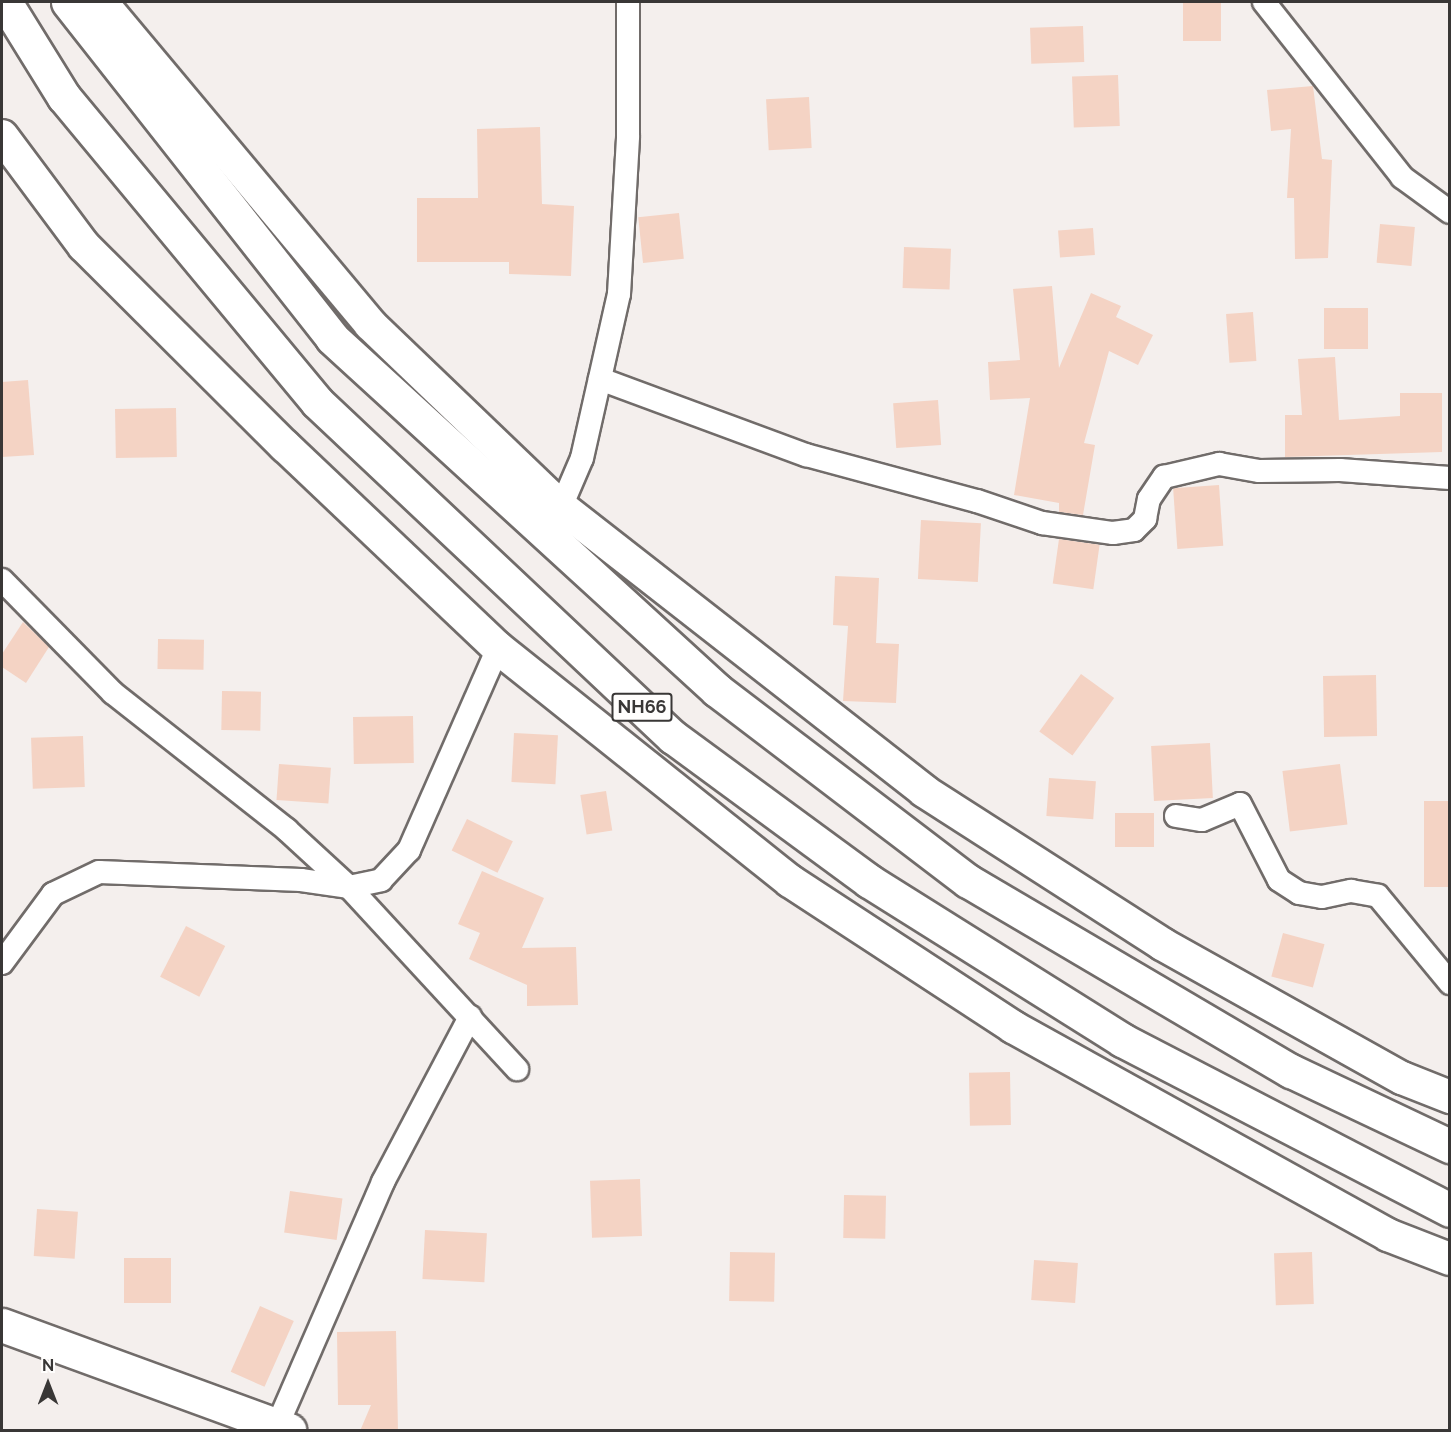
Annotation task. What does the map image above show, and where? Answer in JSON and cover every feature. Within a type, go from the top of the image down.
[{"type":"main road","name":"NH66","points":[[5,2],[64,98],[317,402],[673,737],[869,881],[1122,1040],[1449,1210]]},
{"type":"main road","points":[[68,2],[332,338],[717,690],[968,881],[1291,1071],[1449,1146]]},
{"type":"main road","points":[[2,1325],[283,1428]]},
{"type":"street","points":[[101,2],[370,324],[561,507],[924,791],[1162,944],[1402,1078],[1449,1096]]},
{"type":"street","points":[[561,507],[582,458],[619,294],[628,136],[628,2]]},
{"type":"street","points":[[1264,2],[1402,177],[1449,212]]},
{"type":"street","points":[[2,136],[84,246],[285,446],[498,648],[790,881],[1013,1027],[1388,1235],[1449,1259]]},
{"type":"street","points":[[600,379],[806,455],[1042,523],[1113,533],[1134,530],[1145,519],[1149,499],[1164,477],[1219,464],[1259,471],[1340,470],[1449,478]]},
{"type":"street","points":[[2,580],[113,693],[287,830],[349,887],[517,1069]]},
{"type":"street","points":[[2,963],[53,894],[99,872],[301,880],[349,887],[381,880],[409,850],[498,648]]},
{"type":"street","points":[[1176,816],[1202,820],[1240,804],[1279,880],[1299,893],[1322,897],[1351,891],[1378,896],[1449,983]]},
{"type":"street","points":[[283,1428],[383,1182],[470,1017]]},
{"type":"building","points":[[1183,2],[1221,2],[1221,41],[1183,41]]},
{"type":"building","points":[[1083,26],[1084,62],[1031,64],[1030,28]]},
{"type":"building","points":[[1118,75],[1120,126],[1074,128],[1072,77]]},
{"type":"building","points":[[1313,86],[1322,159],[1332,160],[1328,258],[1295,259],[1294,198],[1287,198],[1291,129],[1271,131],[1267,90]]},
{"type":"building","points":[[809,97],[812,148],[769,150],[766,99]]},
{"type":"building","points":[[540,127],[542,204],[574,206],[571,276],[509,274],[509,262],[417,262],[417,198],[478,198],[477,129]]},
{"type":"building","points":[[679,213],[684,259],[643,263],[638,217]]},
{"type":"building","points":[[1380,224],[1415,227],[1411,266],[1377,263]]},
{"type":"building","points":[[1093,228],[1095,255],[1060,257],[1058,230]]},
{"type":"building","points":[[904,247],[951,249],[950,290],[903,288]]},
{"type":"building","points":[[1052,286],[1059,368],[1091,293],[1121,306],[1116,317],[1153,335],[1138,365],[1109,351],[1084,443],[1095,445],[1083,515],[1059,512],[1059,503],[1014,495],[1030,398],[990,400],[988,362],[1020,360],[1013,289]]},
{"type":"building","points":[[1324,308],[1368,308],[1368,349],[1324,349]]},
{"type":"building","points":[[1253,312],[1256,361],[1229,363],[1226,314]]},
{"type":"building","points":[[1335,357],[1339,420],[1400,416],[1400,393],[1442,393],[1442,452],[1285,457],[1285,415],[1302,415],[1298,359]]},
{"type":"building","points":[[28,380],[34,455],[2,457],[2,382]]},
{"type":"building","points":[[938,400],[941,445],[896,448],[893,403]]},
{"type":"building","points":[[176,408],[177,457],[116,458],[115,409]]},
{"type":"building","points":[[1219,485],[1223,546],[1177,549],[1173,488]]},
{"type":"building","points":[[921,520],[981,523],[978,582],[918,579]]},
{"type":"building","points":[[1059,539],[1100,545],[1093,589],[1053,584]]},
{"type":"building","points":[[835,576],[879,578],[876,643],[899,644],[896,703],[843,701],[848,626],[833,625]]},
{"type":"building","points":[[23,622],[49,647],[26,683],[2,667],[2,654]]},
{"type":"building","points":[[158,639],[204,640],[203,670],[157,669]]},
{"type":"building","points":[[1081,674],[1114,698],[1072,756],[1039,731]]},
{"type":"building","points":[[1376,675],[1377,736],[1324,737],[1323,676]]},
{"type":"building","points":[[222,691],[261,692],[260,731],[221,730]]},
{"type":"building","points":[[413,716],[414,763],[354,764],[353,717]]},
{"type":"building","points":[[514,733],[558,735],[555,784],[511,782]]},
{"type":"building","points":[[83,736],[85,787],[33,789],[31,738]]},
{"type":"building","points":[[1210,743],[1213,798],[1154,801],[1151,746]]},
{"type":"building","points":[[279,764],[331,768],[328,804],[276,800]]},
{"type":"building","points":[[1340,764],[1347,825],[1290,832],[1282,771]]},
{"type":"building","points":[[1049,778],[1096,781],[1093,819],[1046,816]]},
{"type":"building","points":[[606,791],[612,831],[587,835],[580,795]]},
{"type":"building","points":[[1424,801],[1449,801],[1449,887],[1424,887]]},
{"type":"building","points":[[1115,813],[1154,813],[1154,847],[1115,847]]},
{"type":"building","points":[[467,819],[513,841],[497,873],[452,850]]},
{"type":"building","points":[[482,871],[544,898],[522,948],[576,947],[578,1005],[527,1006],[527,985],[469,959],[480,933],[458,924]]},
{"type":"building","points":[[186,926],[225,946],[199,997],[160,977]]},
{"type":"building","points":[[1283,933],[1325,944],[1313,988],[1271,976]]},
{"type":"building","points":[[1010,1072],[1011,1125],[970,1126],[969,1073]]},
{"type":"building","points":[[640,1179],[642,1236],[592,1238],[590,1181]]},
{"type":"building","points":[[290,1191],[342,1198],[337,1240],[284,1233]]},
{"type":"building","points":[[844,1195],[886,1196],[885,1239],[843,1238]]},
{"type":"building","points":[[37,1209],[78,1212],[75,1259],[34,1256]]},
{"type":"building","points":[[425,1230],[487,1233],[484,1282],[422,1279]]},
{"type":"building","points":[[730,1252],[775,1253],[774,1302],[729,1301]]},
{"type":"building","points":[[1312,1252],[1314,1304],[1276,1305],[1274,1253]]},
{"type":"building","points":[[124,1258],[171,1258],[171,1303],[124,1303]]},
{"type":"building","points":[[1034,1260],[1078,1263],[1075,1303],[1031,1300]]},
{"type":"building","points":[[260,1306],[294,1321],[265,1387],[231,1372]]},
{"type":"building","points":[[396,1331],[398,1431],[360,1431],[371,1405],[338,1405],[337,1332]]}]
